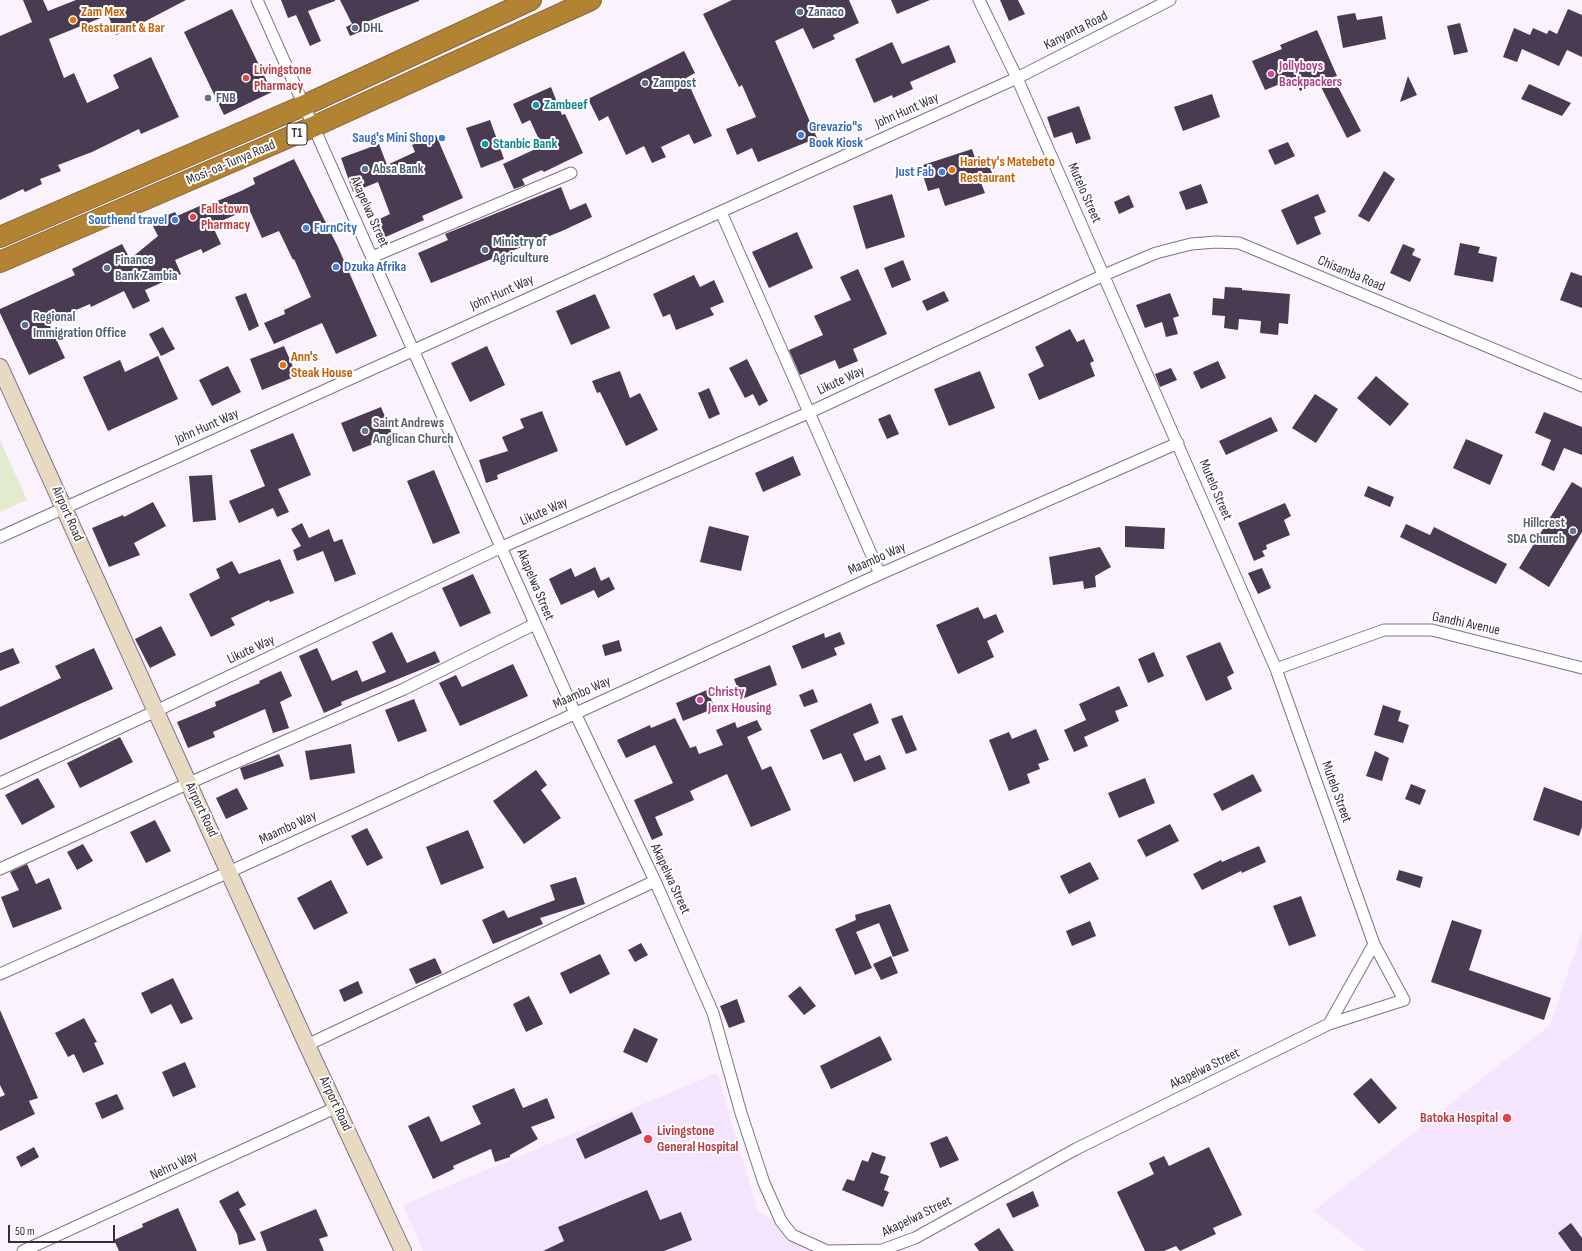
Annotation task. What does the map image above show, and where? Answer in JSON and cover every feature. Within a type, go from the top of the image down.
[{"type":"highway","name":"Mosi-oa-Tunya Road","points":[[0,237],[305,105],[531,0]]},
{"type":"highway","name":"Mosi-oa-Tunya Road","points":[[0,262],[315,126],[591,0]]},
{"type":"street","name":"Akapelwa Street","points":[[257,0],[315,126],[575,713],[655,881],[714,1013],[741,1113],[764,1183],[778,1215],[792,1235],[827,1251],[882,1250],[915,1238],[1076,1149],[1329,1024],[1404,1000]]},
{"type":"street","name":"Mutelo Street","points":[[979,0],[1017,78],[1276,669],[1374,944],[1404,1000]]},
{"type":"street","name":"Kanyanta Road","points":[[1017,78],[1170,0]]},
{"type":"street","name":"John Hunt Way","points":[[0,536],[1017,78]]},
{"type":"street","points":[[372,257],[571,173]]},
{"type":"street","points":[[721,212],[880,574]]},
{"type":"street","name":"Chisamba Road","points":[[1104,275],[1156,253],[1191,244],[1216,242],[1239,243],[1582,386]]},
{"type":"street","name":"Likute Way","points":[[0,783],[156,712],[502,547],[808,413],[1104,275]]},
{"type":"street","name":"Airport Road","points":[[0,367],[307,1045],[403,1251]]},
{"type":"street","name":"Maambo Way","points":[[0,974],[229,872],[880,574],[1178,443]]},
{"type":"street","points":[[0,869],[189,783],[404,689],[535,624]]},
{"type":"street","name":"Gandhi Avenue","points":[[1276,669],[1384,630],[1432,630],[1582,668]]},
{"type":"street","points":[[307,1045],[655,881]]},
{"type":"street","points":[[1329,1024],[1374,944]]},
{"type":"street","name":"Nehru Way","points":[[23,1251],[337,1107]]},
{"type":"shaded area","name":"Batoka Hospital","points":[[1582,932],[1582,1251],[1365,1251],[1314,1211],[1550,1025]]},
{"type":"shaded area","name":"Livingstone General Hospital","points":[[717,1073],[758,1212],[839,1251],[423,1251],[403,1205]]},
{"type":"green space","points":[[0,440],[27,500],[0,512]]},
{"type":"building","points":[[23,0],[43,0],[48,11],[76,0],[186,0],[116,35],[108,15],[49,39],[64,78],[74,73],[87,103],[119,88],[113,75],[151,57],[179,117],[141,134],[139,129],[92,152],[58,165],[61,171],[40,179],[42,184],[25,192],[23,189],[0,200],[0,36],[32,22]]},
{"type":"building","points":[[281,0],[335,0],[308,11],[321,41],[310,46],[296,15],[288,18]]},
{"type":"building","points":[[340,0],[419,1],[364,23],[367,29],[350,36],[346,27],[352,24]]},
{"type":"building","points":[[732,0],[849,0],[859,23],[833,35],[835,39],[813,49],[803,28],[775,41],[817,138],[758,162],[752,148],[737,155],[726,129],[756,117],[742,85],[739,87],[703,14]]},
{"type":"building","points":[[891,0],[930,0],[897,14]]},
{"type":"building","points":[[1000,0],[1018,0],[1025,14],[1009,21]]},
{"type":"building","points":[[232,9],[272,92],[224,115],[184,32]]},
{"type":"building","points":[[1568,9],[1582,15],[1582,57],[1567,50],[1559,66],[1522,49],[1517,62],[1503,57],[1514,28],[1530,35],[1533,28],[1547,34],[1549,30],[1557,34]]},
{"type":"building","points":[[1355,13],[1357,20],[1382,16],[1386,39],[1343,48],[1337,16]]},
{"type":"building","points":[[1460,23],[1468,52],[1454,55],[1447,26]]},
{"type":"building","points":[[1317,30],[1337,76],[1333,77],[1361,131],[1347,138],[1319,83],[1300,91],[1295,78],[1265,90],[1252,61],[1282,49],[1280,45]]},
{"type":"building","points":[[892,42],[902,64],[949,45],[956,62],[910,82],[913,89],[893,98],[892,95],[874,103],[855,59]]},
{"type":"building","points":[[684,51],[695,73],[686,78],[712,136],[694,144],[689,134],[661,147],[666,157],[652,163],[644,146],[626,155],[608,116],[599,121],[588,99]]},
{"type":"building","points":[[1408,76],[1417,95],[1400,102]]},
{"type":"building","points":[[1529,84],[1571,103],[1562,116],[1521,99]]},
{"type":"building","points":[[551,87],[562,115],[565,114],[583,153],[544,172],[542,170],[522,179],[525,185],[514,189],[503,164],[542,146],[530,120],[522,124],[513,104]]},
{"type":"building","points":[[1212,94],[1220,117],[1183,131],[1174,107]]},
{"type":"building","points":[[1079,106],[1091,139],[1076,144],[1072,132],[1054,138],[1047,117]]},
{"type":"building","name":"Stanbic Bank","points":[[490,120],[504,159],[481,168],[466,128]]},
{"type":"building","points":[[436,135],[463,198],[422,216],[424,220],[381,239],[373,222],[390,214],[378,182],[353,192],[341,158],[379,144],[387,165],[415,152],[412,145]]},
{"type":"building","points":[[1288,142],[1295,156],[1275,165],[1268,150]]},
{"type":"building","points":[[972,149],[976,161],[987,158],[993,176],[980,180],[985,193],[945,206],[939,188],[928,191],[920,166]]},
{"type":"building","points":[[294,159],[338,247],[377,336],[336,354],[322,323],[274,344],[264,323],[285,314],[284,310],[311,297],[294,259],[293,260],[279,231],[262,238],[249,209],[212,225],[221,244],[203,253],[201,249],[175,260],[181,274],[145,290],[150,301],[133,309],[124,291],[91,307],[90,304],[48,322],[65,358],[29,375],[0,313],[0,309],[75,275],[72,269],[122,244],[130,259],[158,236],[151,222],[175,212],[177,216],[241,191],[255,184],[253,178]]},
{"type":"building","points":[[1384,171],[1395,179],[1369,222],[1358,216]]},
{"type":"building","points":[[1201,184],[1208,203],[1186,210],[1179,192]]},
{"type":"building","points":[[561,187],[570,210],[586,203],[592,217],[562,231],[431,283],[418,253],[448,240],[445,234]]},
{"type":"building","points":[[892,194],[905,237],[866,249],[853,206]]},
{"type":"building","points":[[1318,194],[1326,212],[1314,217],[1321,234],[1297,245],[1281,210]]},
{"type":"building","points":[[1129,195],[1134,207],[1119,214],[1114,202]]},
{"type":"building","points":[[797,232],[813,268],[769,288],[752,252]]},
{"type":"building","points":[[1460,243],[1480,247],[1478,253],[1497,257],[1493,282],[1454,275]]},
{"type":"building","points":[[1403,244],[1415,249],[1412,255],[1421,259],[1410,282],[1390,273]]},
{"type":"building","points":[[903,260],[911,280],[892,288],[884,268]]},
{"type":"building","points":[[858,269],[887,334],[853,349],[858,361],[839,369],[835,360],[800,375],[789,350],[823,335],[814,316],[851,300],[840,277]]},
{"type":"building","points":[[1571,272],[1582,276],[1582,308],[1560,300]]},
{"type":"building","points":[[694,275],[700,287],[714,280],[724,302],[710,308],[714,315],[676,330],[670,314],[663,317],[653,294]]},
{"type":"building","points":[[1225,287],[1290,294],[1288,324],[1279,323],[1278,335],[1260,333],[1261,321],[1239,319],[1238,330],[1224,328],[1225,316],[1212,315],[1213,298],[1224,299]]},
{"type":"building","points":[[944,291],[949,301],[927,311],[922,301]]},
{"type":"building","points":[[246,293],[259,326],[249,331],[235,297]]},
{"type":"building","points":[[1170,293],[1179,316],[1173,318],[1178,334],[1166,337],[1162,322],[1145,328],[1136,305]]},
{"type":"building","points":[[595,294],[610,328],[571,345],[556,311]]},
{"type":"building","points":[[163,327],[175,349],[161,356],[149,334]]},
{"type":"building","points":[[1070,329],[1077,342],[1084,339],[1094,361],[1090,363],[1095,376],[1039,400],[1028,374],[1044,366],[1035,347]]},
{"type":"building","points":[[284,346],[297,376],[262,390],[250,359]]},
{"type":"building","points":[[487,346],[505,385],[470,402],[451,363]]},
{"type":"building","points":[[158,356],[178,399],[108,431],[83,377],[120,360],[125,372]]},
{"type":"building","points":[[747,359],[768,401],[759,406],[753,394],[745,398],[729,368]]},
{"type":"building","points":[[1218,361],[1226,378],[1201,389],[1193,372]]},
{"type":"building","points":[[228,366],[241,392],[212,406],[199,380]]},
{"type":"building","points":[[1171,368],[1177,380],[1160,387],[1155,374]]},
{"type":"building","points":[[620,371],[630,398],[640,393],[658,430],[626,446],[600,392],[597,393],[592,381]]},
{"type":"building","points":[[980,371],[995,408],[949,426],[934,389]]},
{"type":"building","points":[[1376,376],[1409,404],[1390,426],[1357,398]]},
{"type":"building","points":[[709,388],[720,414],[709,419],[698,393]]},
{"type":"building","points":[[1315,394],[1338,409],[1316,443],[1292,428]]},
{"type":"building","points":[[381,407],[393,436],[353,452],[341,423]]},
{"type":"building","points":[[542,411],[558,451],[497,475],[498,479],[486,483],[479,460],[508,451],[502,437],[524,428],[520,419]]},
{"type":"building","points":[[1544,412],[1582,427],[1582,455],[1564,448],[1554,471],[1541,465],[1551,440],[1535,433]]},
{"type":"building","points":[[890,414],[899,434],[887,439],[878,419]]},
{"type":"building","points":[[1271,417],[1278,431],[1226,455],[1219,441]]},
{"type":"building","points":[[293,433],[311,475],[278,489],[289,512],[277,517],[273,508],[239,523],[229,501],[265,486],[250,450]]},
{"type":"building","points":[[1466,439],[1503,455],[1490,485],[1453,468]]},
{"type":"building","points":[[793,456],[801,475],[763,492],[755,473]]},
{"type":"building","points":[[434,470],[460,533],[433,544],[407,481]]},
{"type":"building","points":[[212,475],[216,520],[193,522],[189,476]]},
{"type":"building","points":[[1572,482],[1582,488],[1582,532],[1549,587],[1519,568]]},
{"type":"building","points":[[1368,486],[1394,497],[1390,507],[1364,496]]},
{"type":"building","points":[[153,502],[166,526],[134,543],[140,555],[109,567],[92,528],[123,515],[124,517]]},
{"type":"building","points":[[1285,503],[1291,516],[1284,520],[1290,535],[1266,545],[1267,549],[1262,551],[1265,556],[1254,561],[1238,523]]},
{"type":"building","points":[[302,523],[309,538],[329,529],[334,542],[342,539],[356,574],[335,582],[323,551],[297,561],[293,550],[301,546],[291,529]]},
{"type":"building","points":[[1406,524],[1430,535],[1434,527],[1507,564],[1496,584],[1400,537]]},
{"type":"building","points":[[709,526],[749,536],[741,571],[700,562]]},
{"type":"building","points":[[1125,526],[1165,528],[1164,549],[1125,547]]},
{"type":"building","points":[[1100,547],[1111,567],[1095,576],[1096,587],[1084,589],[1083,581],[1053,585],[1049,557]]},
{"type":"building","points":[[280,559],[294,593],[270,602],[269,600],[231,618],[235,625],[211,637],[189,594],[220,578],[216,569],[232,561],[239,574]]},
{"type":"building","points":[[595,567],[601,581],[609,577],[615,589],[598,598],[594,590],[561,605],[549,579],[571,568],[575,577]]},
{"type":"building","points":[[1262,568],[1271,588],[1258,594],[1248,573]]},
{"type":"building","points":[[473,574],[491,613],[460,627],[442,588]]},
{"type":"building","points":[[978,607],[984,619],[996,614],[1004,632],[987,641],[994,657],[958,674],[936,625]]},
{"type":"building","points":[[161,626],[176,655],[150,668],[135,639]]},
{"type":"building","points":[[392,632],[407,663],[435,651],[440,662],[341,702],[342,705],[324,713],[299,656],[317,648],[332,681],[357,670],[362,682],[386,672],[372,642]]},
{"type":"building","points":[[840,632],[845,644],[834,648],[837,655],[802,669],[792,646],[824,633],[825,638]]},
{"type":"building","points":[[619,640],[622,651],[605,656],[602,645]]},
{"type":"building","points":[[1220,642],[1234,673],[1227,677],[1232,689],[1206,701],[1186,656]]},
{"type":"building","points":[[13,648],[20,663],[0,671],[0,653]]},
{"type":"building","points":[[94,648],[113,689],[0,740],[0,707],[61,678],[55,666]]},
{"type":"building","points":[[1154,652],[1164,676],[1148,683],[1138,659]]},
{"type":"building","points":[[513,664],[528,696],[460,726],[439,683],[456,675],[462,687]]},
{"type":"building","points":[[770,665],[777,685],[742,699],[734,679]]},
{"type":"building","points":[[281,671],[292,696],[280,702],[289,728],[273,733],[265,709],[213,732],[215,737],[188,748],[177,722],[216,706],[215,702],[260,683],[259,681]]},
{"type":"building","points":[[1119,686],[1128,706],[1115,711],[1119,721],[1084,737],[1088,746],[1074,752],[1064,730],[1086,720],[1079,704]]},
{"type":"building","points":[[813,689],[818,702],[804,707],[799,695]]},
{"type":"building","points":[[707,690],[715,708],[683,721],[676,703]]},
{"type":"building","points":[[414,699],[427,731],[398,742],[385,710]]},
{"type":"building","points":[[871,703],[879,723],[853,734],[865,761],[880,755],[886,769],[854,782],[841,753],[823,760],[810,730]]},
{"type":"building","points":[[1383,705],[1401,711],[1398,721],[1409,725],[1403,743],[1374,735]]},
{"type":"building","points":[[902,715],[917,750],[906,754],[891,719]]},
{"type":"building","points":[[675,718],[690,748],[696,746],[699,754],[723,745],[716,730],[735,722],[737,728],[757,720],[762,730],[747,737],[762,770],[771,766],[791,810],[751,827],[727,774],[690,791],[694,800],[655,817],[663,835],[652,840],[634,800],[673,783],[655,745],[626,758],[617,740],[650,725],[651,728]]},
{"type":"building","points":[[1036,729],[1049,760],[1038,764],[1040,769],[1027,774],[1030,783],[1009,791],[989,740],[1009,732],[1012,739]]},
{"type":"building","points":[[120,737],[133,762],[80,788],[67,763]]},
{"type":"building","points":[[351,744],[355,773],[310,780],[305,751]]},
{"type":"building","points":[[1375,751],[1389,758],[1382,781],[1366,776]]},
{"type":"building","points":[[279,754],[284,766],[244,780],[240,768]]},
{"type":"building","points":[[536,770],[547,785],[541,790],[561,818],[524,844],[493,801]]},
{"type":"building","points":[[1253,774],[1262,791],[1222,811],[1213,794]]},
{"type":"building","points":[[38,778],[55,807],[22,825],[5,795]]},
{"type":"building","points":[[1145,778],[1155,803],[1119,818],[1108,793]]},
{"type":"building","points":[[1411,784],[1426,790],[1420,805],[1405,799]]},
{"type":"building","points":[[1544,787],[1582,801],[1582,827],[1579,836],[1533,820]]},
{"type":"building","points":[[237,788],[248,809],[226,819],[216,798]]},
{"type":"building","points":[[155,820],[171,851],[146,863],[130,832]]},
{"type":"building","points":[[1170,824],[1179,841],[1146,857],[1137,840]]},
{"type":"building","points":[[367,828],[383,858],[367,866],[351,836]]},
{"type":"building","points":[[468,830],[484,868],[441,885],[426,847]]},
{"type":"building","points":[[83,844],[93,861],[77,870],[67,852]]},
{"type":"building","points":[[1259,846],[1266,862],[1242,873],[1241,871],[1202,890],[1193,874],[1221,860],[1222,862]]},
{"type":"building","points":[[1090,862],[1099,879],[1069,894],[1060,876]]},
{"type":"building","points":[[27,864],[36,884],[49,878],[62,909],[13,928],[1,897],[19,890],[10,872]]},
{"type":"building","points":[[1399,870],[1423,877],[1420,888],[1396,880]]},
{"type":"building","points":[[576,877],[585,904],[540,918],[543,924],[493,944],[482,920],[504,910],[508,918],[555,900],[550,885]]},
{"type":"building","points":[[331,880],[348,913],[314,930],[297,898]]},
{"type":"building","points":[[1301,896],[1316,936],[1289,946],[1273,906]]},
{"type":"building","points":[[890,904],[909,951],[893,957],[879,923],[856,932],[872,968],[855,975],[835,929],[856,920],[855,915]]},
{"type":"building","points":[[1452,920],[1482,930],[1469,970],[1551,998],[1544,1020],[1431,982]]},
{"type":"building","points":[[1090,921],[1096,936],[1072,946],[1066,931]]},
{"type":"building","points":[[641,943],[648,955],[635,962],[628,950]]},
{"type":"building","points":[[600,954],[610,974],[570,994],[560,973]]},
{"type":"building","points":[[891,956],[898,973],[881,980],[873,964]]},
{"type":"building","points":[[435,958],[442,973],[416,984],[409,969]]},
{"type":"building","points":[[173,978],[193,1019],[181,1024],[171,1004],[151,1014],[141,993]]},
{"type":"building","points":[[358,981],[363,993],[344,1002],[339,990]]},
{"type":"building","points":[[800,986],[816,1006],[804,1015],[788,996]]},
{"type":"building","points":[[529,996],[543,1024],[526,1032],[513,1004]]},
{"type":"building","points":[[737,999],[745,1022],[729,1028],[720,1006]]},
{"type":"building","points":[[0,1010],[38,1098],[29,1101],[35,1114],[0,1131],[0,1097],[5,1095],[0,1085]]},
{"type":"building","points":[[84,1018],[97,1042],[94,1043],[104,1064],[83,1073],[74,1054],[68,1057],[55,1033]]},
{"type":"building","points":[[634,1028],[658,1039],[647,1063],[623,1052]]},
{"type":"building","points":[[880,1036],[892,1060],[831,1089],[820,1066]]},
{"type":"building","points":[[185,1062],[196,1087],[173,1097],[162,1072]]},
{"type":"building","points":[[1371,1078],[1397,1108],[1379,1124],[1353,1094]]},
{"type":"building","points":[[514,1088],[523,1108],[547,1098],[555,1118],[531,1127],[538,1139],[510,1155],[510,1157],[495,1162],[491,1149],[453,1166],[454,1169],[433,1179],[408,1126],[429,1116],[441,1142],[481,1124],[472,1106]]},
{"type":"building","points":[[117,1094],[124,1109],[102,1119],[95,1103]]},
{"type":"building","points":[[632,1112],[642,1133],[585,1159],[576,1139]]},
{"type":"building","points":[[947,1136],[959,1160],[940,1168],[930,1143]]},
{"type":"building","points":[[34,1147],[39,1157],[21,1167],[16,1157]]},
{"type":"building","points":[[1209,1147],[1242,1215],[1213,1228],[1216,1234],[1180,1251],[1176,1246],[1164,1251],[1145,1251],[1117,1192],[1154,1174],[1149,1163],[1164,1156],[1169,1166]]},
{"type":"building","points":[[872,1152],[886,1157],[880,1173],[889,1176],[884,1190],[889,1192],[883,1207],[842,1190],[847,1179],[854,1181],[862,1160],[868,1162]]},
{"type":"building","points":[[647,1190],[660,1220],[681,1212],[692,1240],[664,1251],[543,1251],[564,1241],[558,1227]]},
{"type":"building","points":[[238,1191],[246,1205],[239,1209],[256,1240],[239,1245],[237,1234],[219,1201]]},
{"type":"building","points":[[1033,1191],[1039,1206],[1013,1218],[1006,1204]]},
{"type":"building","points":[[178,1208],[197,1251],[119,1251],[114,1240],[143,1227],[142,1224]]},
{"type":"building","points":[[316,1209],[328,1236],[319,1239],[324,1251],[267,1251],[260,1232]]},
{"type":"building","points":[[1571,1223],[1582,1238],[1582,1251],[1571,1251],[1558,1233]]},
{"type":"building","points":[[999,1228],[1014,1251],[979,1251],[974,1244]]},
{"type":"place","name":"Zanaco","points":[[800,12]]},
{"type":"place","name":"Zam Mex Restaurant & Bar","points":[[73,20]]},
{"type":"place","name":"DHL","points":[[355,28]]},
{"type":"place","name":"Jollyboys Backpackers","points":[[1271,74]]},
{"type":"place","name":"Livingstone Pharmacy","points":[[246,78]]},
{"type":"place","name":"Zampost","points":[[645,83]]},
{"type":"place","name":"FNB","points":[[208,98]]},
{"type":"place","name":"Zambeef","points":[[536,105]]},
{"type":"place","name":"Grevazio\"s Book Kiosk","points":[[801,135]]},
{"type":"place","name":"Saug's Mini Shop","points":[[442,138]]},
{"type":"place","name":"Stanbic Bank","points":[[485,144]]},
{"type":"place","name":"Absa Bank","points":[[365,169]]},
{"type":"place","name":"Hariety's Matebeto Restaurant","points":[[952,170]]},
{"type":"place","name":"Just Fab","points":[[942,172]]},
{"type":"place","name":"Fallstown Pharmacy","points":[[193,217]]},
{"type":"place","name":"Southend travel","points":[[175,220]]},
{"type":"place","name":"FurnCity","points":[[306,228]]},
{"type":"place","name":"Ministry of Agriculture","points":[[485,250]]},
{"type":"place","name":"Dzuka Afrika","points":[[336,267]]},
{"type":"place","name":"Finance Bank Zambia","points":[[107,268]]},
{"type":"place","name":"Regional Immigration Office","points":[[25,325]]},
{"type":"place","name":"Ann's Steak House","points":[[283,365]]},
{"type":"place","name":"Saint Andrews Anglican Church","points":[[365,431]]},
{"type":"place","name":"Hillcrest SDA Church","points":[[1573,531]]},
{"type":"place","name":"Christy Jenx Housing","points":[[700,700]]},
{"type":"place","name":"Batoka Hospital","points":[[1507,1118]]},
{"type":"place","name":"Livingstone General Hospital","points":[[648,1139]]}]
